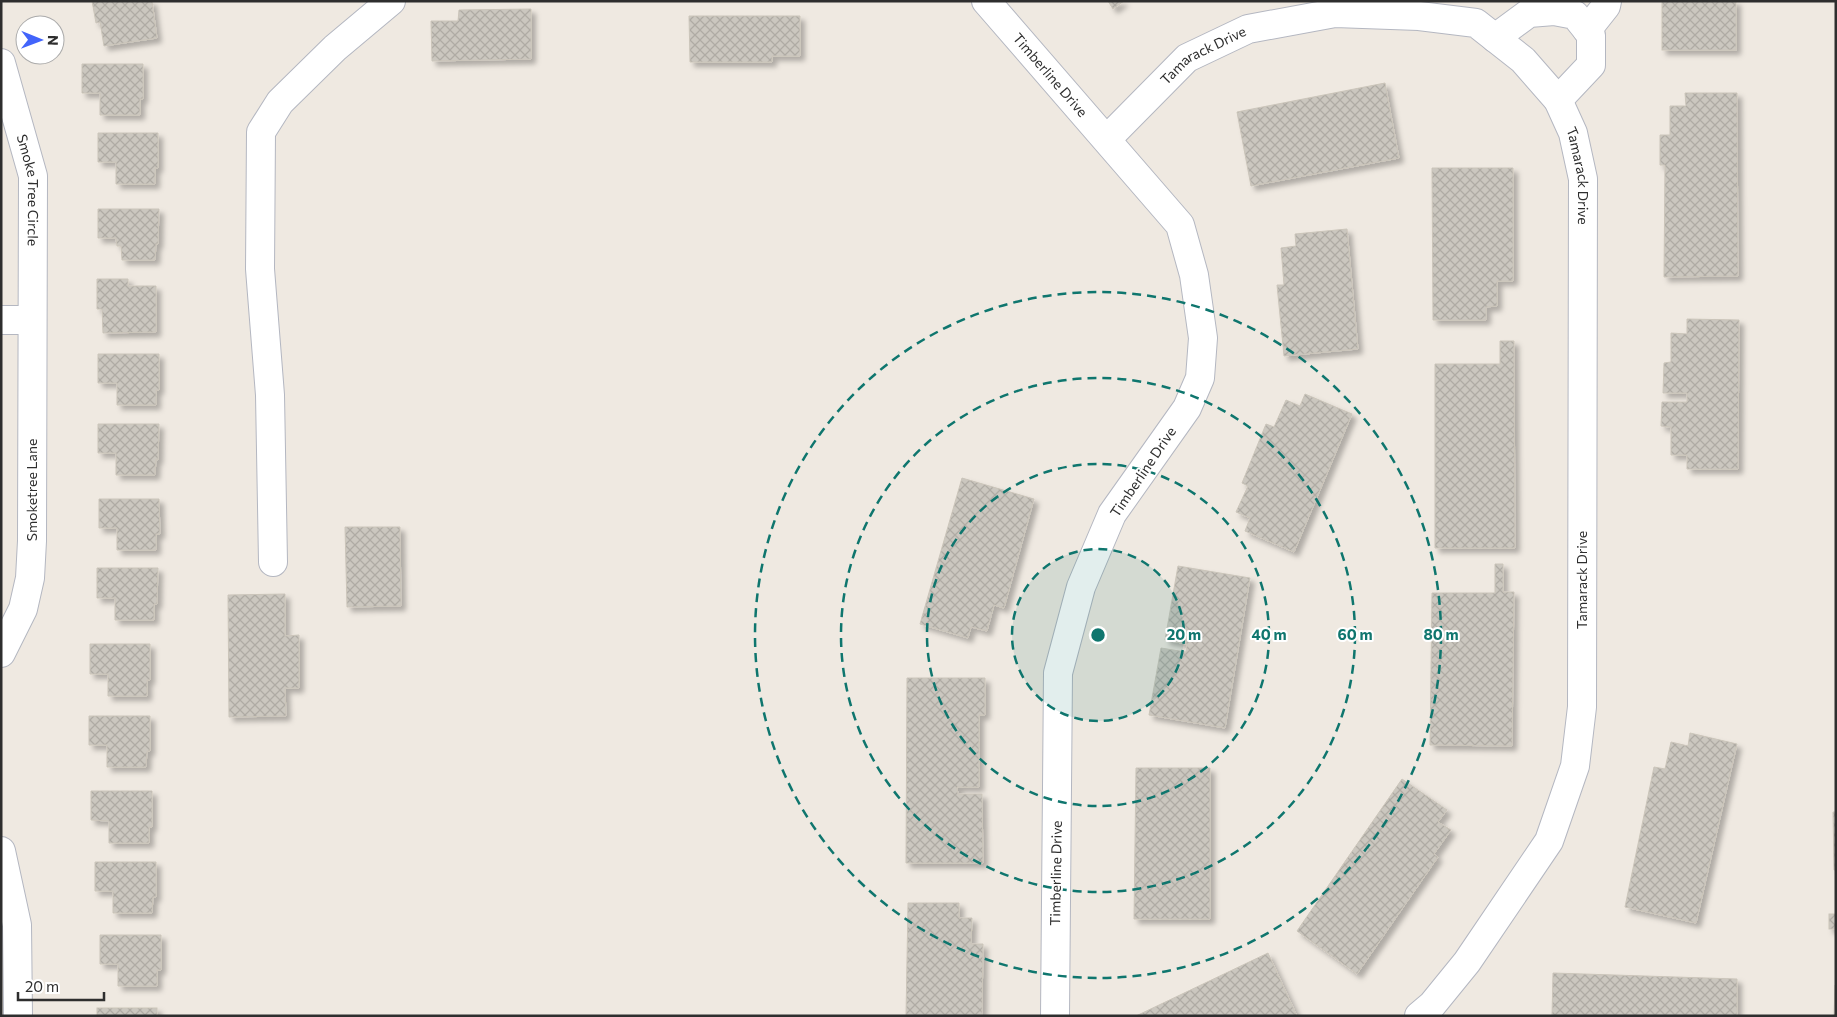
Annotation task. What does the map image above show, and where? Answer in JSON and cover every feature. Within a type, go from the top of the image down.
[{"type":"street","points":[[273,562],[270,395],[260,269],[261,132],[280,102],[335,48],[391,1]]},
{"type":"street","name":"Timberline Drive","points":[[986,1],[1180,225],[1194,275],[1203,338],[1200,378],[1187,408],[1112,514],[1081,588],[1058,673],[1055,1016]]},
{"type":"street","points":[[1588,30],[1606,6],[1606,1]]},
{"type":"street","points":[[1495,38],[1529,13],[1554,11],[1575,15],[1591,35],[1591,65],[1558,100]]},
{"type":"street","name":"Tamarack Drive","points":[[1107,139],[1187,58],[1248,29],[1336,13],[1419,16],[1476,23],[1523,60],[1558,100],[1573,133],[1583,179],[1582,707],[1575,766],[1549,841],[1431,1012]]},
{"type":"street","name":"Smoke Tree Circle","points":[[1,63],[32,176],[32,320]]},
{"type":"street","points":[[1,320],[32,320]]},
{"type":"street","name":"Smoketree Lane","points":[[1,653],[23,610],[30,578],[32,542],[32,320]]},
{"type":"street","points":[[1,851],[17,925],[18,1016]]},
{"type":"building","points":[[92,1],[152,1],[157,38],[104,46],[100,22],[96,23]]},
{"type":"building","points":[[1108,1],[1124,1],[1113,9]]},
{"type":"building","points":[[1662,1],[1736,1],[1736,50],[1662,50]]},
{"type":"building","points":[[531,9],[531,59],[432,61],[431,21],[458,21],[459,10]]},
{"type":"building","points":[[689,16],[800,16],[800,56],[772,56],[772,62],[690,62]]},
{"type":"building","points":[[82,64],[143,64],[143,99],[140,99],[140,115],[100,115],[100,93],[82,93]]},
{"type":"building","points":[[1385,83],[1399,158],[1251,186],[1237,112]]},
{"type":"building","points":[[1685,93],[1737,93],[1738,276],[1664,277],[1665,165],[1660,165],[1660,135],[1670,135],[1670,106],[1686,106]]},
{"type":"building","points":[[98,133],[158,133],[158,168],[155,168],[155,184],[116,184],[116,162],[98,162]]},
{"type":"building","points":[[1432,168],[1513,168],[1513,281],[1497,281],[1497,306],[1486,307],[1486,320],[1433,320]]},
{"type":"building","points":[[98,209],[159,209],[158,244],[156,244],[155,260],[122,260],[121,246],[117,246],[116,238],[98,238]]},
{"type":"building","points":[[1347,229],[1358,349],[1284,356],[1277,285],[1284,285],[1281,248],[1296,246],[1295,234]]},
{"type":"building","points":[[97,279],[128,279],[128,286],[156,286],[156,332],[103,333],[102,309],[97,309]]},
{"type":"building","points":[[1687,319],[1739,320],[1738,469],[1687,469],[1687,455],[1671,455],[1671,427],[1661,426],[1662,402],[1687,402],[1687,393],[1663,393],[1664,363],[1671,362],[1671,333],[1687,334]]},
{"type":"building","points":[[1500,341],[1514,341],[1515,548],[1435,548],[1435,364],[1500,364]]},
{"type":"building","points":[[98,354],[159,354],[159,390],[156,390],[156,405],[117,405],[117,383],[98,383]]},
{"type":"building","points":[[1305,394],[1352,414],[1294,552],[1245,531],[1250,518],[1236,512],[1248,486],[1242,483],[1266,424],[1274,427],[1286,400],[1300,406]]},
{"type":"building","points":[[98,424],[159,424],[158,460],[156,459],[155,475],[116,475],[116,453],[98,453]]},
{"type":"building","points":[[962,478],[1034,499],[1004,608],[994,605],[987,631],[971,627],[968,638],[920,624]]},
{"type":"building","points":[[99,499],[159,499],[160,534],[156,534],[156,550],[117,550],[117,528],[99,528]]},
{"type":"building","points":[[345,527],[400,527],[401,606],[347,607]]},
{"type":"building","points":[[1495,564],[1503,564],[1503,592],[1514,592],[1512,746],[1430,745],[1432,593],[1495,593]]},
{"type":"building","points":[[1178,566],[1250,578],[1225,728],[1149,715],[1161,648],[1186,652],[1187,644],[1165,640]]},
{"type":"building","points":[[97,568],[158,568],[157,604],[154,604],[154,620],[115,620],[115,598],[97,598]]},
{"type":"building","points":[[285,594],[285,636],[299,635],[299,688],[285,688],[286,716],[229,717],[228,595]]},
{"type":"building","points":[[90,644],[150,644],[150,680],[147,680],[147,696],[108,696],[108,674],[90,674]]},
{"type":"building","points":[[907,678],[985,678],[985,715],[979,715],[979,787],[957,787],[958,794],[982,794],[983,863],[906,863]]},
{"type":"building","points":[[89,716],[150,716],[150,751],[147,751],[146,767],[107,767],[107,745],[89,745]]},
{"type":"building","points":[[1690,733],[1737,744],[1696,923],[1625,907],[1654,767],[1665,769],[1671,742],[1688,746]]},
{"type":"building","points":[[1136,768],[1210,768],[1210,919],[1134,919]]},
{"type":"building","points":[[1402,779],[1447,810],[1438,822],[1451,830],[1434,854],[1438,857],[1357,974],[1297,931]]},
{"type":"building","points":[[91,791],[152,791],[152,827],[149,827],[149,843],[109,843],[109,821],[91,820]]},
{"type":"building","points":[[1833,812],[1836,812],[1836,870],[1834,870]]},
{"type":"building","points":[[95,862],[156,862],[156,897],[153,897],[152,913],[113,913],[113,891],[95,891]]},
{"type":"building","points":[[908,903],[959,903],[959,918],[972,918],[971,944],[983,944],[982,1016],[906,1016]]},
{"type":"building","points":[[1829,914],[1836,914],[1836,929],[1829,929]]},
{"type":"building","points":[[100,935],[161,935],[161,970],[157,970],[157,986],[118,986],[118,964],[100,964]]},
{"type":"building","points":[[1268,953],[1297,1016],[1136,1016]]},
{"type":"building","points":[[1553,973],[1737,979],[1737,1016],[1552,1016]]},
{"type":"building","points":[[1835,985],[1836,1016],[1834,1016]]},
{"type":"building","points":[[97,1008],[157,1008],[157,1016],[97,1016]]}]
